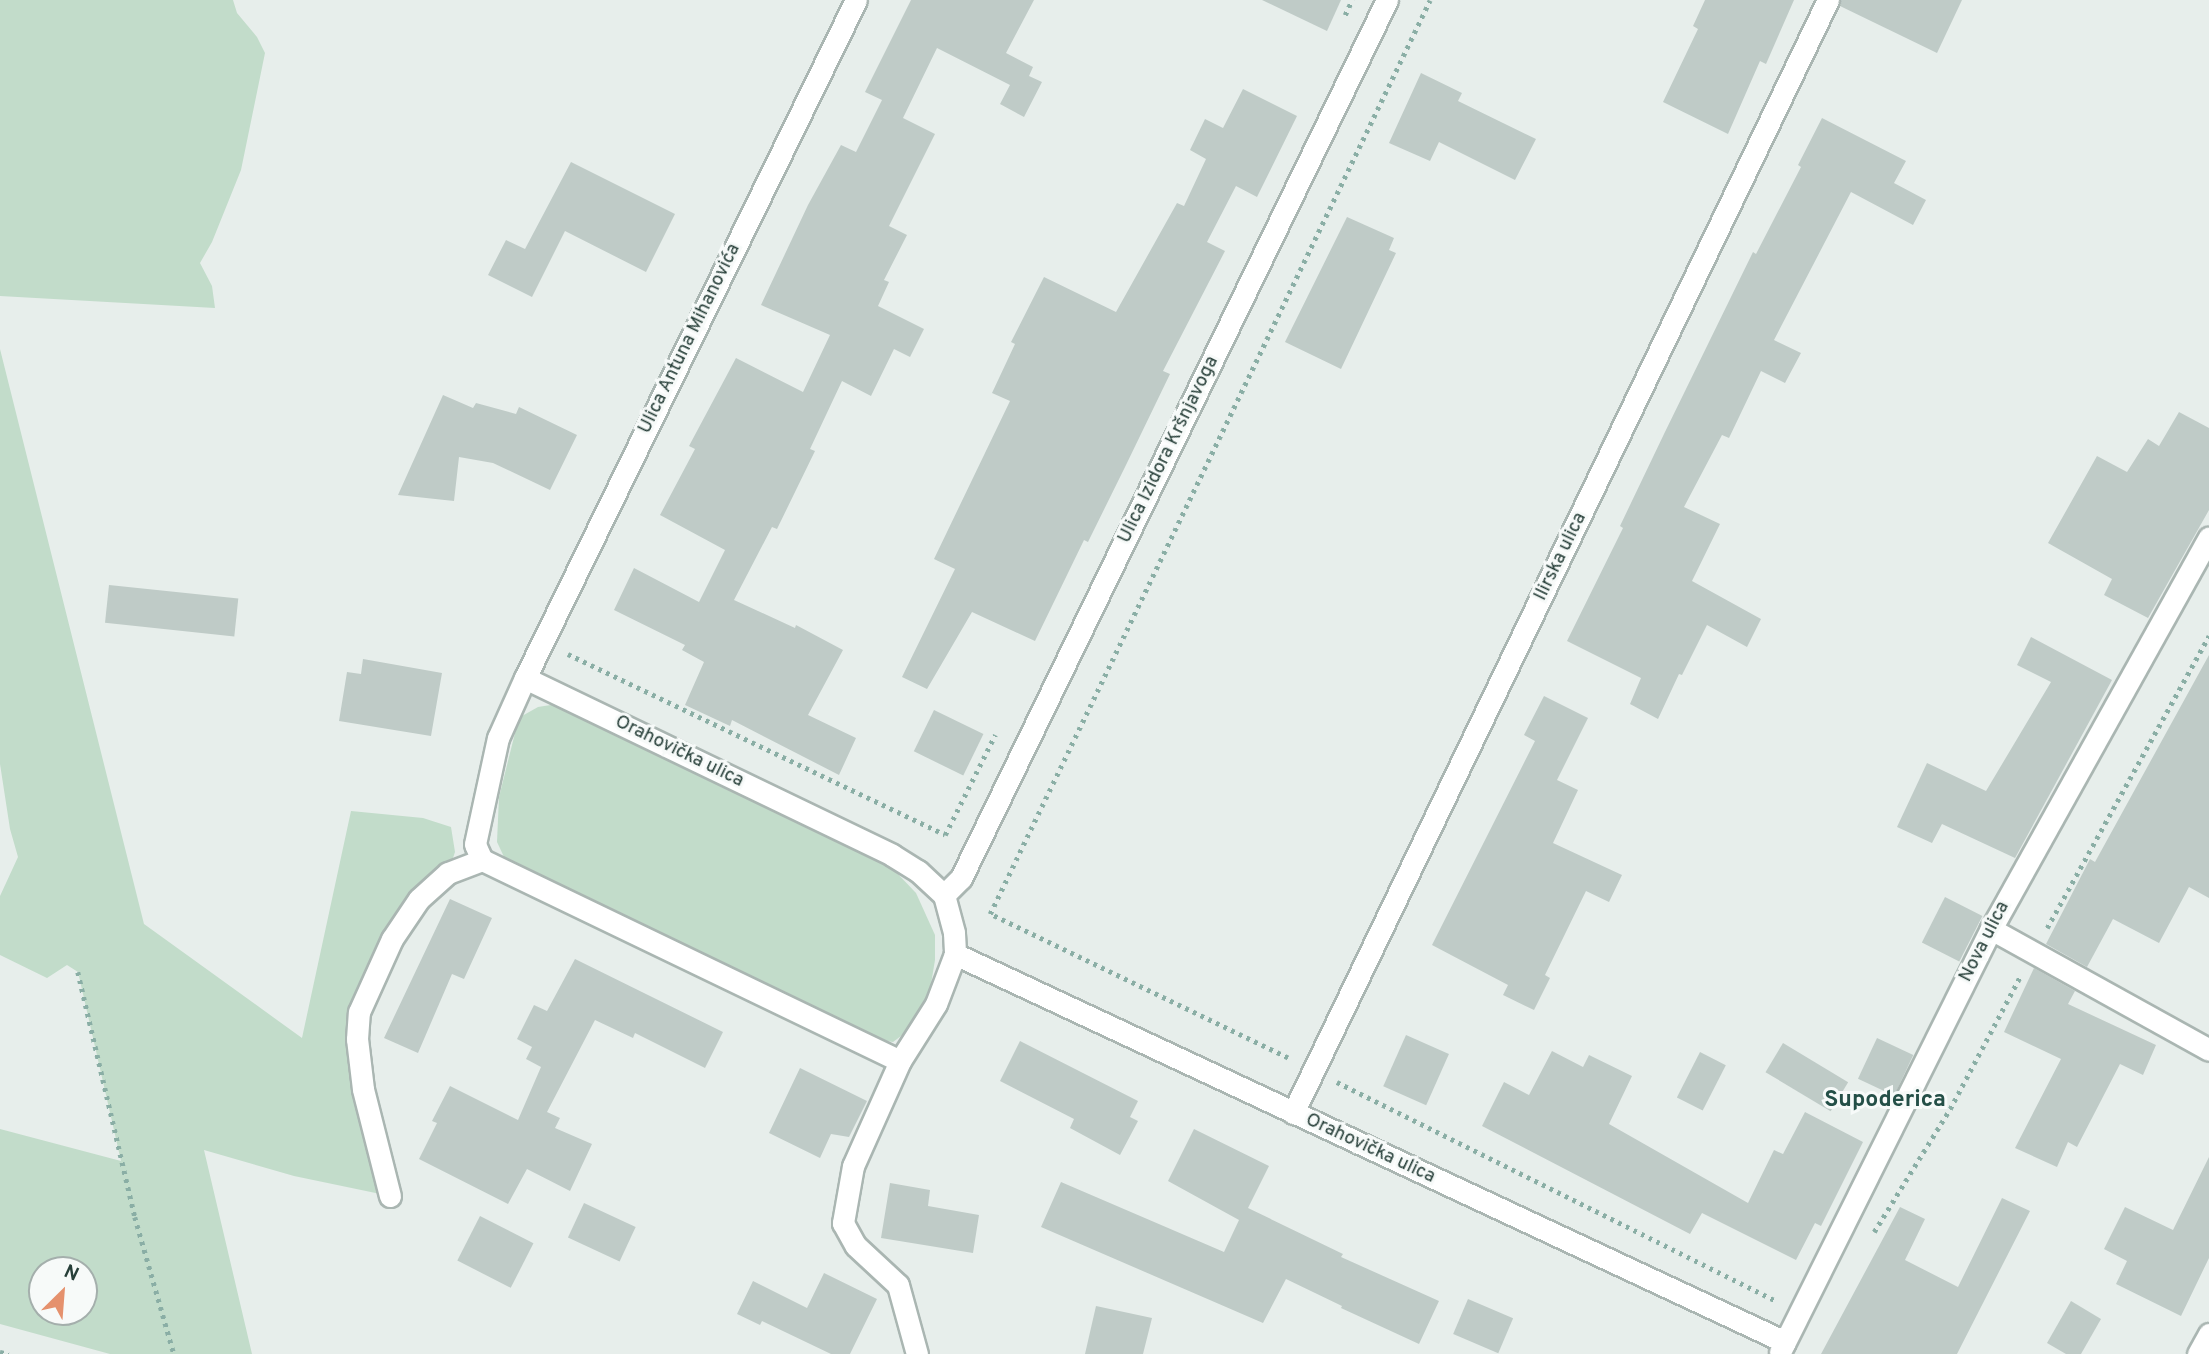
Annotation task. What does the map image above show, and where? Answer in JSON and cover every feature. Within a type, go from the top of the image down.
[{"type":"street","name":"Ulica Antuna Mihanovića","points":[[525,678],[856,0]]},
{"type":"street","name":"Ulica Izidora Kršnjavoga","points":[[944,894],[961,878],[1387,0]]},
{"type":"street","name":"Ilirska ulica","points":[[1293,1113],[1828,0]]},
{"type":"street","name":"Nova ulica","points":[[1782,1348],[1991,929],[2209,538]]},
{"type":"street","name":"Orahovička ulica","points":[[525,678],[892,855],[918,871],[944,894]]},
{"type":"street","points":[[525,678],[498,738],[475,844],[482,860],[900,1061]]},
{"type":"street","points":[[390,1196],[363,1088],[356,1040],[359,1012],[392,939],[419,899],[448,873],[482,860]]},
{"type":"street","points":[[917,1354],[898,1285],[856,1247],[843,1223],[853,1166],[900,1061],[936,1004],[955,954],[954,933],[944,894]]},
{"type":"street","points":[[1991,929],[2209,1050]]},
{"type":"street","name":"Orahovička ulica","points":[[955,954],[1782,1348]]},
{"type":"street","points":[[2198,1354],[2209,1334]]},
{"type":"path","points":[[1430,0],[990,914],[1314,1070],[1800,1312]]},
{"type":"path","points":[[1870,1241],[1950,1109],[2209,636]]},
{"type":"path","points":[[542,642],[945,835],[1001,724]]},
{"type":"path","points":[[78,972],[135,1217],[174,1354]]},
{"type":"path","points":[[0,1352],[9,1354]]},
{"type":"green space","points":[[0,0],[233,0],[237,13],[257,37],[265,53],[241,170],[212,242],[200,263],[212,286],[215,308],[0,296]]},
{"type":"green space","points":[[0,349],[144,924],[302,1038],[351,811],[423,818],[451,827],[455,852],[448,873],[419,899],[359,1012],[390,1196],[294,1176],[204,1150],[252,1354],[110,1354],[0,1324],[0,1129],[121,1161],[78,972],[67,965],[47,978],[0,955],[0,896],[18,857],[10,829],[0,764]]},
{"type":"green space","points":[[557,704],[872,856],[895,871],[916,893],[935,935],[931,984],[921,1011],[905,1033],[893,1042],[875,1039],[505,859],[497,842],[499,797],[515,733],[522,716],[538,707]]},
{"type":"building","points":[[911,0],[1034,0],[1006,53],[1033,67],[1029,76],[1042,82],[1024,117],[1000,104],[1010,85],[937,48],[903,118],[935,134],[889,226],[907,235],[884,280],[889,282],[878,306],[924,329],[910,357],[894,349],[871,396],[842,381],[810,449],[815,451],[777,529],[772,527],[734,600],[795,628],[796,625],[843,650],[808,715],[856,738],[839,775],[732,720],[730,726],[685,705],[704,662],[682,650],[685,645],[614,610],[634,568],[699,602],[725,550],[660,515],[695,449],[689,446],[736,358],[803,392],[830,335],[761,305],[808,205],[841,145],[856,152],[882,100],[865,92]]},
{"type":"building","points":[[1262,0],[1341,0],[1327,31]]},
{"type":"building","points":[[1705,0],[1794,0],[1766,64],[1760,61],[1728,134],[1663,102],[1698,29],[1693,26]]},
{"type":"building","points":[[1841,0],[1962,0],[1937,53],[1840,6]]},
{"type":"building","points":[[1421,73],[1462,93],[1458,101],[1536,139],[1515,180],[1439,142],[1430,161],[1389,143]]},
{"type":"building","points":[[1243,89],[1297,116],[1257,197],[1236,186],[1207,242],[1225,251],[1163,371],[1170,374],[1126,465],[1088,542],[1084,540],[1035,641],[972,612],[927,689],[902,677],[955,569],[934,559],[1010,401],[992,393],[1015,344],[1011,342],[1044,277],[1116,312],[1177,203],[1184,206],[1206,159],[1190,150],[1205,119],[1223,128]]},
{"type":"building","points":[[1822,118],[1906,161],[1894,183],[1926,200],[1913,225],[1851,192],[1774,340],[1801,353],[1785,383],[1761,371],[1729,438],[1722,435],[1684,507],[1720,524],[1692,581],[1761,619],[1747,647],[1707,625],[1682,675],[1679,674],[1658,719],[1630,704],[1641,678],[1567,641],[1623,528],[1620,526],[1664,434],[1753,252],[1756,254],[1801,167],[1798,165]]},
{"type":"building","points":[[571,162],[675,214],[646,272],[565,231],[532,297],[488,275],[506,240],[525,249]]},
{"type":"building","points":[[1347,217],[1394,238],[1389,250],[1396,253],[1341,369],[1285,342]]},
{"type":"building","points":[[443,395],[473,408],[476,403],[516,414],[519,407],[577,435],[550,490],[493,463],[459,457],[454,501],[398,495]]},
{"type":"building","points":[[2179,412],[2209,428],[2209,510],[2148,618],[2104,595],[2112,579],[2048,543],[2097,456],[2127,472],[2148,439],[2159,446]]},
{"type":"building","points":[[109,585],[238,599],[234,636],[105,623]]},
{"type":"building","points":[[2031,637],[2112,680],[2015,858],[1942,824],[1932,843],[1897,827],[1927,763],[1986,791],[2051,682],[2017,665]]},
{"type":"building","points":[[2209,655],[2209,898],[2189,887],[2159,943],[2113,919],[2087,967],[2046,944],[2090,859],[2095,862]]},
{"type":"building","points":[[363,659],[442,673],[431,736],[339,721],[347,672],[361,674]]},
{"type":"building","points":[[1544,696],[1588,718],[1557,780],[1578,790],[1553,843],[1622,875],[1609,902],[1586,891],[1545,975],[1550,978],[1534,1010],[1503,995],[1508,985],[1432,945],[1535,741],[1524,735]]},
{"type":"building","points":[[934,710],[983,734],[963,775],[914,751]]},
{"type":"building","points":[[1945,897],[1982,916],[1959,962],[1922,942]]},
{"type":"building","points":[[450,899],[492,918],[464,979],[452,974],[418,1053],[384,1038]]},
{"type":"building","points":[[575,959],[723,1032],[705,1068],[635,1033],[633,1038],[595,1020],[547,1112],[560,1118],[555,1128],[592,1144],[570,1191],[527,1169],[508,1204],[419,1159],[437,1123],[432,1121],[450,1086],[518,1120],[541,1067],[526,1059],[532,1047],[517,1039],[534,1005],[547,1011]]},
{"type":"building","points":[[2034,968],[2075,991],[2068,1004],[2156,1045],[2143,1075],[2120,1064],[2077,1147],[2068,1142],[2057,1167],[2015,1148],[2061,1059],[2004,1032]]},
{"type":"building","points":[[1406,1035],[1449,1054],[1426,1105],[1383,1086]]},
{"type":"building","points":[[1877,1038],[1913,1055],[1894,1096],[1858,1079]]},
{"type":"building","points":[[1020,1041],[1138,1101],[1130,1117],[1138,1121],[1120,1155],[1070,1128],[1074,1119],[1000,1081]]},
{"type":"building","points":[[1783,1043],[1848,1082],[1831,1111],[1765,1072]]},
{"type":"building","points":[[1552,1051],[1583,1067],[1589,1055],[1632,1076],[1609,1124],[1748,1203],[1774,1150],[1783,1154],[1805,1112],[1863,1142],[1821,1226],[1815,1223],[1796,1260],[1702,1213],[1690,1234],[1482,1126],[1504,1082],[1529,1095]]},
{"type":"building","points":[[1700,1052],[1726,1065],[1703,1111],[1677,1097]]},
{"type":"building","points":[[800,1068],[867,1101],[849,1137],[831,1134],[820,1158],[769,1133]]},
{"type":"building","points":[[1194,1129],[1269,1166],[1248,1208],[1343,1254],[1341,1257],[1439,1301],[1419,1344],[1286,1279],[1263,1323],[1041,1227],[1061,1182],[1224,1252],[1239,1220],[1168,1181]]},
{"type":"building","points":[[2209,1157],[2209,1258],[2181,1316],[2116,1284],[2127,1261],[2104,1249],[2125,1207],[2173,1230]]},
{"type":"building","points":[[890,1183],[930,1190],[928,1206],[979,1215],[973,1253],[881,1238]]},
{"type":"building","points":[[2002,1198],[2030,1211],[1957,1354],[1821,1354],[1900,1207],[1925,1219],[1905,1260],[1958,1287]]},
{"type":"building","points":[[584,1203],[636,1227],[620,1262],[568,1237]]},
{"type":"building","points":[[480,1216],[533,1243],[511,1288],[457,1261]]},
{"type":"building","points":[[824,1273],[877,1299],[850,1354],[831,1354],[762,1321],[760,1325],[737,1314],[753,1281],[807,1308]]},
{"type":"building","points":[[1468,1299],[1513,1318],[1498,1353],[1453,1334]]},
{"type":"building","points":[[2071,1301],[2101,1319],[2081,1354],[2066,1354],[2047,1343]]},
{"type":"building","points":[[1096,1306],[1152,1318],[1143,1354],[1085,1354]]},
{"type":"district","name":"Supoderica","points":[[1885,1101]]}]
